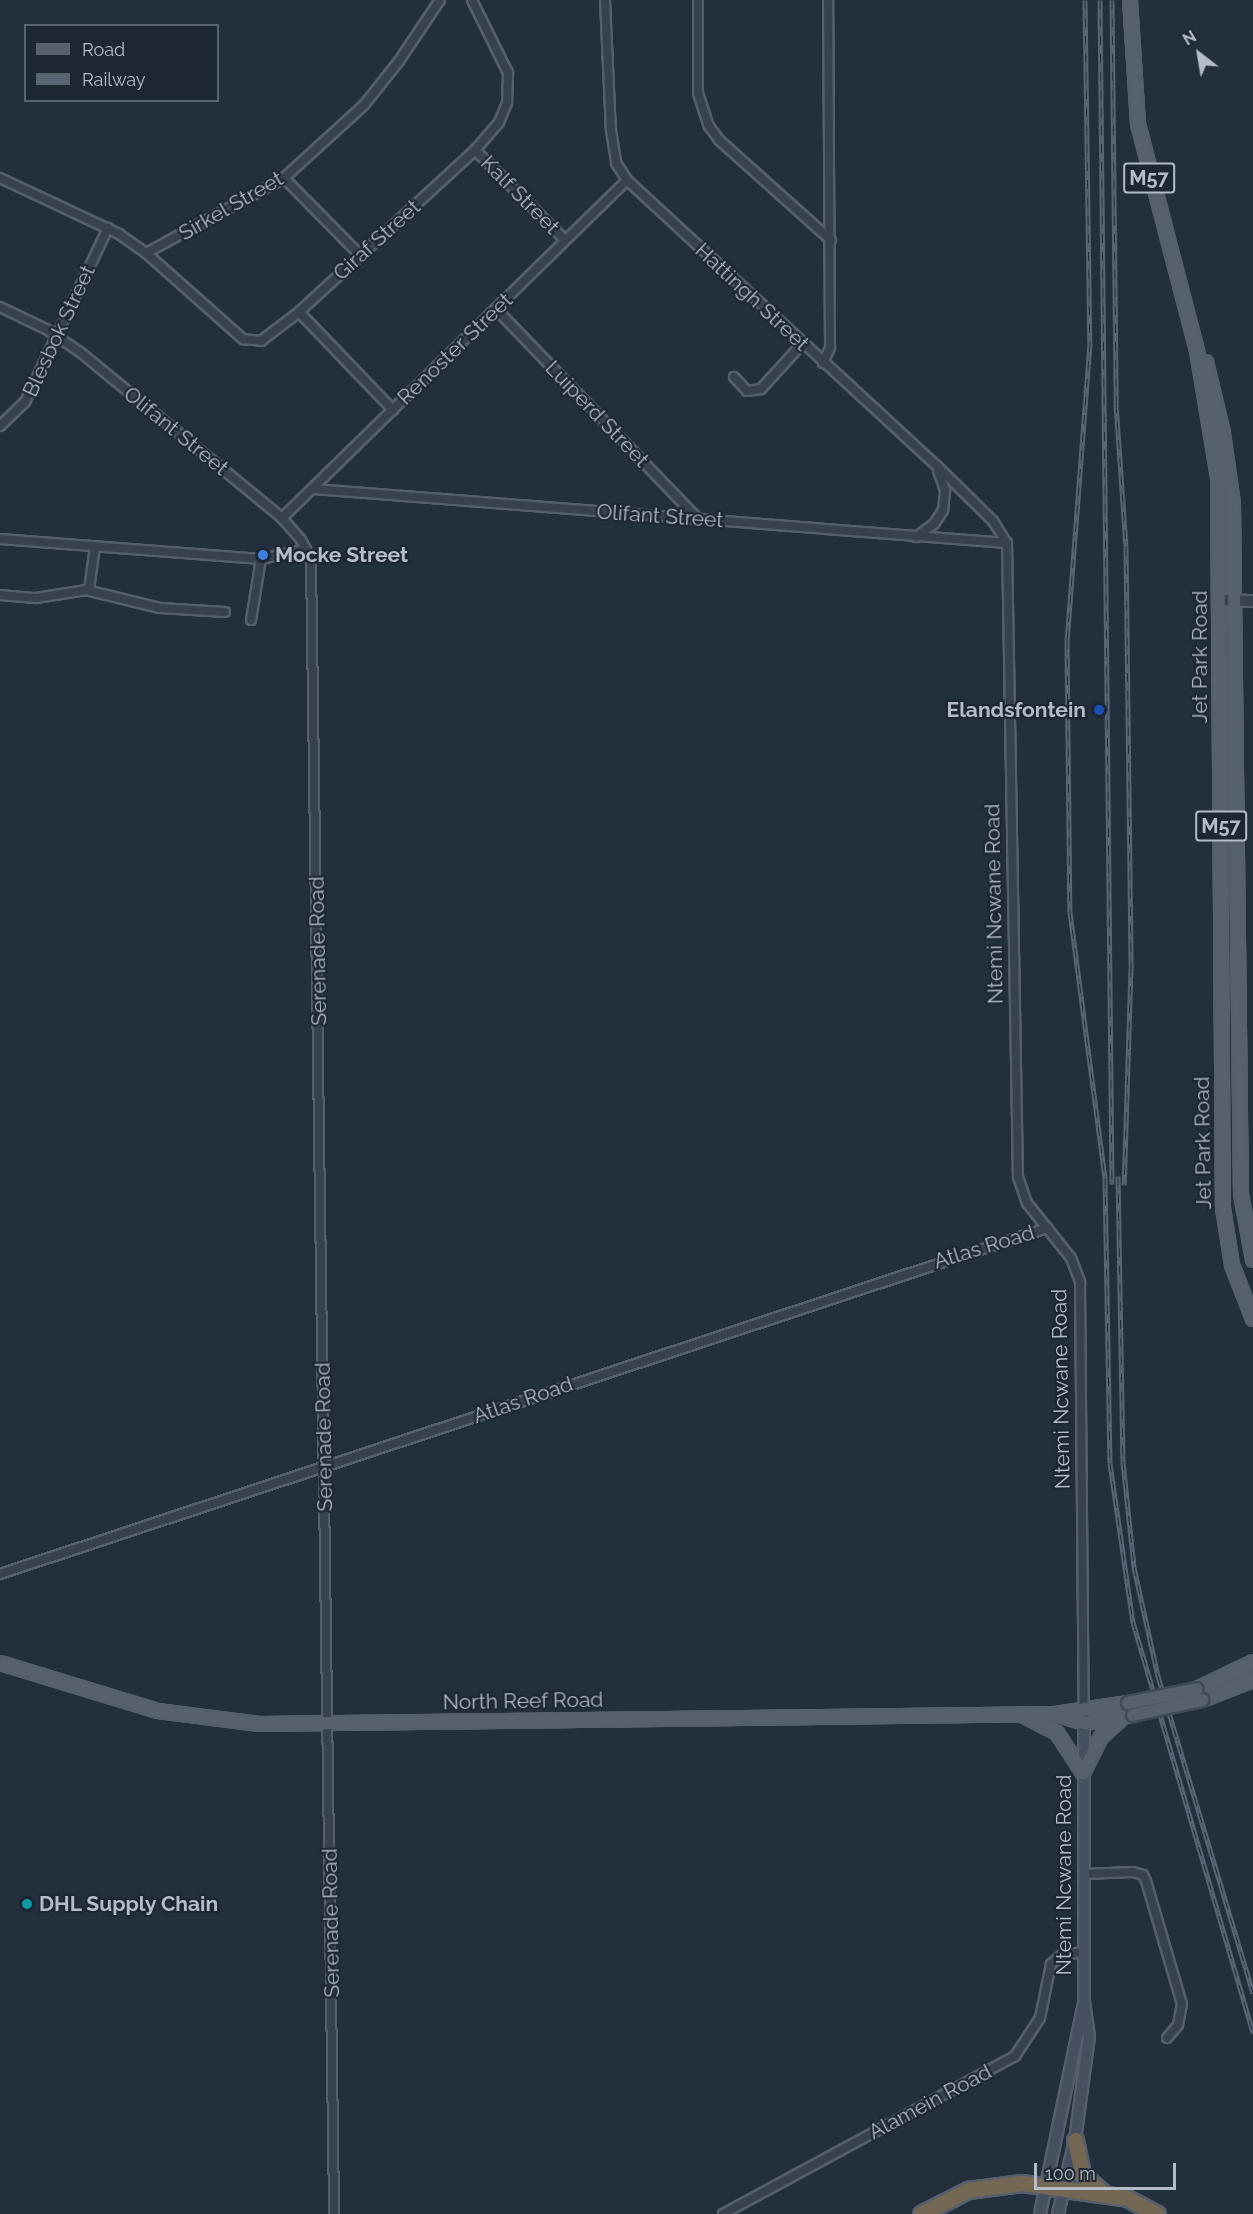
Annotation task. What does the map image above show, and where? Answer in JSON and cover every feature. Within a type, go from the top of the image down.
[{"type":"highway","points":[[1075,2140],[1082,2174],[1105,2193]]},
{"type":"highway","points":[[921,2214],[968,2190],[1022,2183],[1105,2193],[1142,2203],[1157,2214]]},
{"type":"main road","name":"Jet Park Road","points":[[1130,0],[1137,117],[1197,351],[1215,454],[1219,600],[1223,1208],[1232,1265],[1253,1319]]},
{"type":"main road","name":"Jet Park Road","points":[[1136,0],[1138,82],[1148,141],[1225,445],[1233,503],[1237,599],[1241,1194],[1253,1260]]},
{"type":"main road","name":"North Reef Road","points":[[1200,1694],[1253,1662]]},
{"type":"main road","name":"North Reef Road","points":[[0,1664],[179,1716],[259,1724],[1055,1714],[1084,1707],[1128,1712]]},
{"type":"main road","name":"North Reef Road","points":[[1055,1714],[1084,1724],[1253,1680]]},
{"type":"main road","name":"Ntemi Ncwane Road","points":[[1059,2214],[1075,2140],[1089,2037],[1084,2003],[1084,1707]]},
{"type":"main road","points":[[1083,1773],[1101,1737],[1128,1712]]},
{"type":"main road","points":[[1017,1713],[1057,1733],[1083,1773]]},
{"type":"main road","name":"Ntemi Ncwane Road","points":[[1040,2214],[1084,2003]]},
{"type":"street","name":"Sirkel Street","points":[[146,253],[284,178],[364,105],[399,62],[440,0]]},
{"type":"street","name":"Giraf Street","points":[[146,253],[243,339],[255,342],[266,339],[299,312],[475,150],[503,113],[509,83],[496,44],[471,0]]},
{"type":"street","name":"Hattingh Street","points":[[604,0],[611,130],[616,163],[627,180],[822,363],[936,465],[993,521],[1007,543]]},
{"type":"street","points":[[698,0],[698,93],[709,126],[719,140],[831,240]]},
{"type":"street","points":[[822,363],[830,348],[828,0]]},
{"type":"street","name":"Kalf Street","points":[[475,150],[565,240]]},
{"type":"street","points":[[0,177],[108,228],[146,253]]},
{"type":"street","points":[[284,178],[360,255]]},
{"type":"street","name":"Renoster Street","points":[[282,518],[627,180]]},
{"type":"street","name":"Blesbok Street","points":[[0,426],[18,413],[25,402],[54,334],[108,228]]},
{"type":"street","name":"Olifant Street","points":[[0,307],[54,334],[282,518],[306,549],[312,572],[313,660]]},
{"type":"street","name":"Luiperd Street","points":[[496,309],[698,519]]},
{"type":"street","points":[[299,312],[393,410]]},
{"type":"street","points":[[734,377],[747,391],[756,391],[802,344]]},
{"type":"street","points":[[915,537],[934,524],[943,510],[945,490],[936,465]]},
{"type":"street","name":"Olifant Street","points":[[314,489],[1007,543]]},
{"type":"street","points":[[0,539],[261,559],[306,549]]},
{"type":"street","name":"Ntemi Ncwane Road","points":[[1007,543],[1018,1177],[1027,1203],[1071,1258],[1080,1282],[1084,1707]]},
{"type":"street","points":[[89,590],[94,546]]},
{"type":"street","points":[[251,620],[261,559]]},
{"type":"street","points":[[0,595],[36,598],[89,590],[160,608],[225,612]]},
{"type":"street","points":[[1219,600],[1253,601]]},
{"type":"street","name":"Serenade Road","points":[[313,660],[334,2214]]},
{"type":"street","name":"Atlas Road","points":[[0,1574],[1047,1228]]},
{"type":"street","points":[[1084,1874],[1133,1872],[1146,1881],[1182,2004],[1178,2025],[1167,2038]]},
{"type":"street","name":"Alamein Road","points":[[723,2214],[1015,2056],[1040,2018],[1051,1964],[1062,1955],[1084,1952]]},
{"type":"railway","points":[[1085,0],[1090,343],[1067,640],[1070,912],[1105,1179],[1110,1463],[1133,1622],[1253,2033]]},
{"type":"railway","points":[[1100,0],[1112,1184]]},
{"type":"railway","points":[[1112,0],[1116,404],[1126,547],[1131,968],[1124,1185]]},
{"type":"railway","points":[[1118,1176],[1123,1462],[1134,1567],[1158,1676],[1253,1993]]},
{"type":"place","name":"Mocke Street","points":[[263,555]]},
{"type":"place","name":"Elandsfontein","points":[[1099,710]]},
{"type":"place","name":"DHL Supply Chain","points":[[27,1904]]}]
